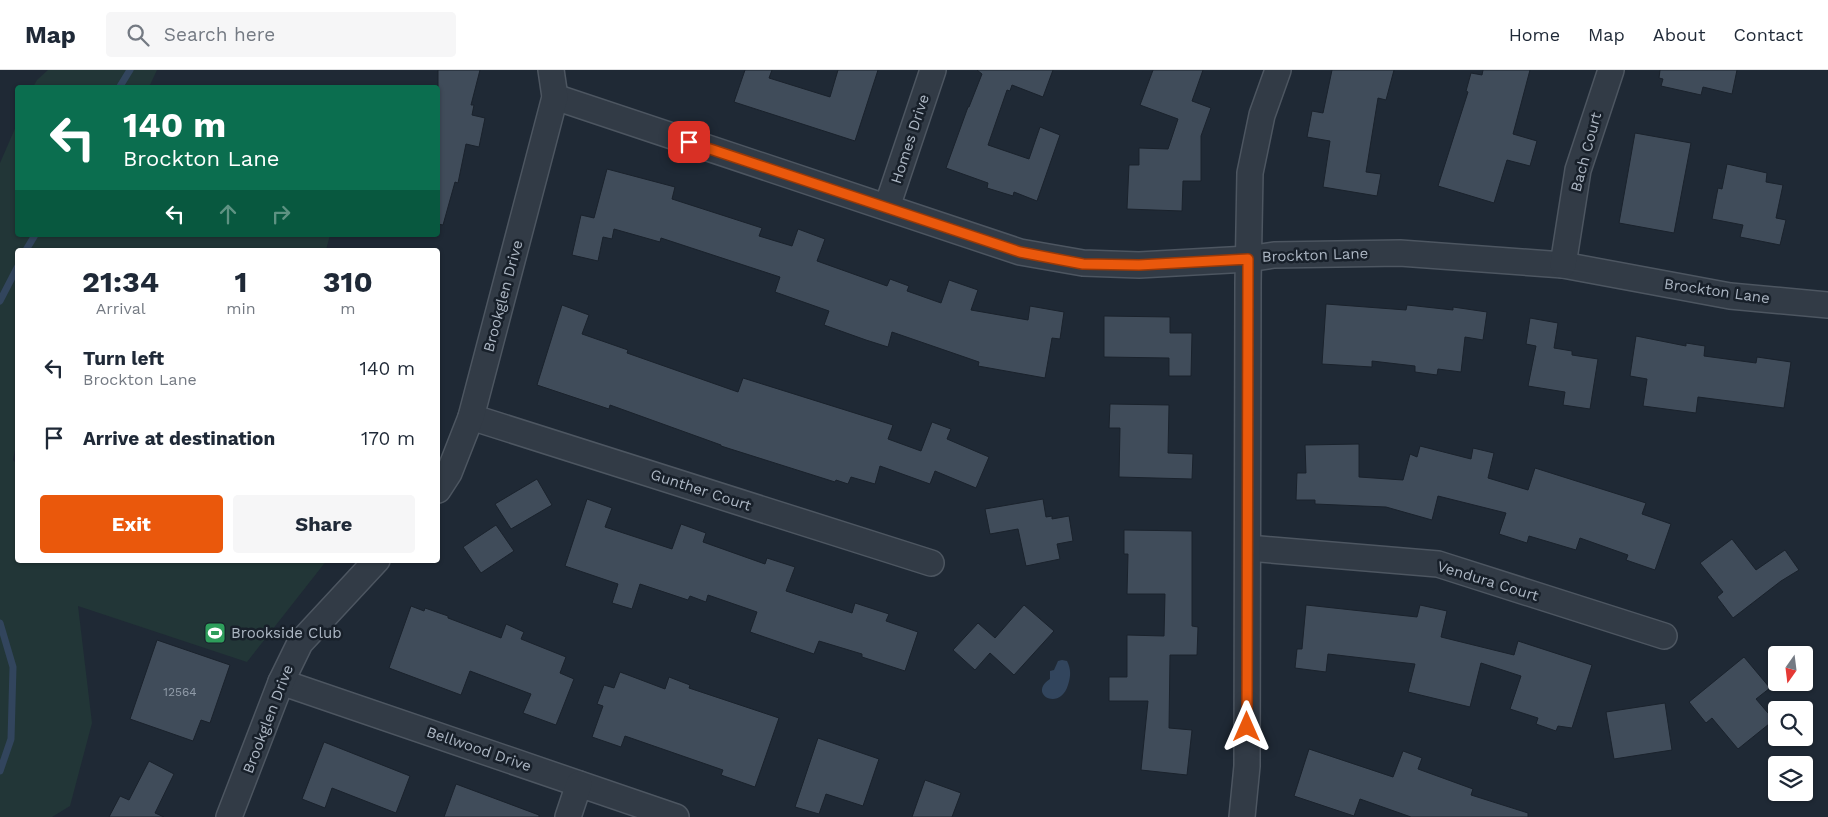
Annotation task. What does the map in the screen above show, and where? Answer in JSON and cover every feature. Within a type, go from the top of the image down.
[{"type":"street","points":[[551,70],[555,97]]},
{"type":"street","name":"Homes Drive","points":[[886,207],[932,70]]},
{"type":"street","points":[[1242,817],[1247,766],[1248,259],[1250,173],[1262,115],[1278,70]]},
{"type":"street","name":"Bach Court","points":[[1562,265],[1578,170],[1611,70]]},
{"type":"street","name":"Brockton Lane","points":[[555,97],[1020,252],[1083,264],[1139,265],[1248,259],[1274,255],[1400,252],[1562,265],[1730,296],[1828,305]]},
{"type":"street","name":"Brookglen Drive","points":[[440,487],[449,473],[471,417],[555,97]]},
{"type":"street","name":"Gunther Court","points":[[471,417],[931,563]]},
{"type":"street","name":"Vendura Court","points":[[1248,548],[1438,564],[1664,636]]},
{"type":"street","name":"Brookglen Drive","points":[[229,817],[281,682],[300,643],[374,563]]},
{"type":"street","name":"Bellwood Drive","points":[[281,682],[676,817]]},
{"type":"street","points":[[568,817],[579,784]]},
{"type":"green space","points":[[48,70],[157,70],[150,85],[34,85]]},
{"type":"green space","points":[[15,129],[15,237],[329,237],[327,248],[15,248],[15,450],[13,460],[15,462],[15,563],[325,563],[247,662],[78,606],[92,723],[70,806],[52,817],[0,817],[0,163]]},
{"type":"water","points":[[1058,661],[1067,661],[1069,667],[1068,685],[1059,698],[1047,698],[1043,695],[1042,690],[1050,679],[1050,671],[1054,670]]},
{"type":"building","points":[[438,70],[480,70],[471,105],[474,105],[472,115],[485,118],[479,147],[466,144],[458,183],[455,182],[443,225],[440,224],[440,85],[438,85]]},
{"type":"building","points":[[745,70],[772,70],[769,78],[830,97],[838,70],[878,70],[855,141],[734,102]]},
{"type":"building","points":[[977,70],[1053,70],[1043,97],[1012,85],[1010,91],[1007,90],[988,145],[1029,159],[1040,127],[1060,135],[1037,201],[1014,192],[1013,196],[987,188],[988,183],[946,168],[982,74]]},
{"type":"building","points":[[1153,70],[1203,70],[1192,101],[1211,108],[1201,136],[1201,181],[1183,181],[1182,211],[1127,209],[1129,165],[1139,165],[1139,148],[1168,149],[1178,119],[1140,105]]},
{"type":"building","points":[[1332,70],[1394,70],[1386,100],[1378,98],[1366,172],[1381,174],[1377,196],[1323,187],[1330,141],[1307,137],[1312,111],[1323,113]]},
{"type":"building","points":[[1483,70],[1530,70],[1513,134],[1537,141],[1530,166],[1507,160],[1494,203],[1438,186],[1468,92],[1466,91],[1471,73],[1482,75]]},
{"type":"building","points":[[1660,70],[1737,70],[1732,94],[1703,87],[1701,95],[1661,86],[1663,79],[1659,78]]},
{"type":"building","points":[[1635,133],[1691,143],[1674,233],[1619,223]]},
{"type":"building","points":[[1727,164],[1767,173],[1766,182],[1783,185],[1776,218],[1786,220],[1780,245],[1740,237],[1743,225],[1712,219],[1718,188],[1722,189]]},
{"type":"building","points":[[607,169],[675,187],[672,199],[762,228],[759,236],[792,246],[798,229],[825,239],[817,261],[887,286],[890,279],[909,286],[907,291],[941,303],[949,280],[978,290],[971,310],[1028,320],[1030,306],[1064,312],[1060,339],[1052,338],[1045,378],[978,366],[979,362],[892,332],[888,347],[824,325],[829,311],[775,292],[780,277],[661,238],[660,242],[614,229],[612,239],[603,237],[598,261],[572,255],[581,215],[594,218]]},
{"type":"building","points":[[1326,304],[1406,310],[1407,305],[1453,310],[1453,307],[1487,312],[1483,340],[1465,337],[1461,372],[1438,369],[1437,375],[1415,372],[1415,366],[1372,361],[1372,367],[1322,364]]},
{"type":"building","points":[[562,305],[589,315],[582,334],[628,350],[627,353],[738,392],[743,378],[893,425],[888,439],[921,451],[932,422],[951,429],[947,439],[989,457],[976,488],[935,471],[930,484],[880,466],[875,484],[851,477],[848,484],[836,480],[835,482],[721,446],[610,405],[609,409],[537,385]]},
{"type":"building","points":[[1104,316],[1170,317],[1170,333],[1192,333],[1191,376],[1169,376],[1169,358],[1104,357]]},
{"type":"building","points":[[1530,318],[1558,323],[1554,348],[1572,351],[1572,355],[1598,359],[1590,409],[1563,405],[1565,392],[1528,386],[1536,346],[1526,344]]},
{"type":"building","points":[[1636,336],[1686,346],[1686,343],[1705,346],[1704,356],[1756,363],[1757,357],[1791,362],[1784,408],[1698,397],[1696,413],[1643,406],[1647,379],[1630,376]]},
{"type":"building","points":[[1110,404],[1169,405],[1168,453],[1193,454],[1192,479],[1119,477],[1120,428],[1109,428]]},
{"type":"building","points":[[1359,444],[1359,477],[1403,480],[1410,454],[1417,457],[1420,446],[1471,459],[1473,448],[1494,453],[1488,478],[1528,490],[1535,468],[1646,503],[1642,514],[1671,524],[1655,570],[1626,560],[1628,555],[1580,538],[1576,550],[1529,536],[1527,543],[1499,534],[1506,513],[1438,496],[1432,520],[1386,507],[1315,504],[1315,500],[1296,500],[1297,473],[1306,473],[1305,445]]},
{"type":"building","points":[[537,479],[552,505],[511,529],[495,504]]},
{"type":"building","points":[[587,499],[612,508],[605,527],[672,549],[681,524],[706,533],[703,542],[765,564],[767,558],[795,567],[786,591],[852,613],[855,603],[889,614],[886,621],[918,632],[905,671],[862,657],[862,654],[819,641],[814,654],[750,632],[757,612],[708,595],[706,602],[690,596],[688,600],[640,584],[632,609],[612,603],[618,584],[565,566]]},
{"type":"building","points":[[1043,499],[1046,517],[1052,516],[1052,519],[1069,516],[1073,541],[1057,544],[1060,559],[1026,566],[1018,529],[990,534],[985,509]]},
{"type":"building","points":[[496,525],[514,551],[481,573],[463,547]]},
{"type":"building","points":[[1124,530],[1192,531],[1192,626],[1198,627],[1197,655],[1170,655],[1169,728],[1192,730],[1187,775],[1141,770],[1148,701],[1109,701],[1109,677],[1127,677],[1127,635],[1164,636],[1165,594],[1127,594],[1128,554],[1124,554]]},
{"type":"building","points":[[1732,539],[1756,570],[1785,550],[1799,570],[1781,581],[1733,618],[1717,597],[1723,592],[1700,563]]},
{"type":"building","points":[[1024,605],[1054,631],[1014,675],[990,653],[975,670],[953,650],[978,623],[995,638]]},
{"type":"building","points":[[1306,605],[1417,617],[1420,605],[1447,611],[1441,637],[1514,655],[1518,641],[1592,665],[1572,728],[1558,726],[1556,731],[1536,724],[1538,718],[1510,709],[1521,676],[1481,663],[1470,707],[1408,692],[1415,664],[1328,654],[1326,672],[1295,668],[1297,649],[1302,649]]},
{"type":"building","points":[[411,606],[424,611],[425,608],[448,616],[448,618],[501,638],[506,624],[524,632],[521,639],[566,657],[560,673],[574,679],[556,725],[523,713],[531,694],[470,671],[461,695],[389,668]]},
{"type":"building","points":[[157,640],[230,665],[210,723],[201,720],[193,741],[130,719]]},
{"type":"building","points":[[1744,657],[1768,686],[1768,690],[1756,699],[1768,713],[1768,725],[1738,749],[1712,718],[1706,723],[1689,702]]},
{"type":"building","points":[[620,672],[665,689],[669,677],[690,685],[689,688],[779,718],[755,787],[721,775],[723,770],[625,736],[621,747],[592,737],[603,706],[597,704],[604,685],[614,688]]},
{"type":"building","points":[[1665,703],[1672,750],[1614,759],[1606,712]]},
{"type":"building","points":[[818,738],[879,759],[863,806],[826,794],[819,814],[795,807]]},
{"type":"building","points":[[324,742],[410,776],[396,813],[332,788],[325,808],[302,799]]},
{"type":"building","points":[[1309,749],[1393,777],[1403,751],[1422,758],[1418,769],[1473,789],[1471,795],[1528,813],[1528,817],[1411,817],[1360,799],[1354,816],[1294,796]]},
{"type":"building","points":[[149,761],[174,774],[155,813],[164,817],[109,817],[120,796],[129,800]]},
{"type":"building","points":[[925,780],[961,793],[952,817],[912,817]]},
{"type":"building","points":[[456,784],[539,815],[539,817],[444,817]]},
{"type":"waterway","points":[[121,85],[130,70]]},
{"type":"waterway","points":[[27,248],[34,237]]},
{"type":"waterway","points":[[0,301],[15,272]]},
{"type":"waterway","points":[[0,623],[13,667],[11,739],[0,771]]},
{"type":"place","name":"Brookside Club","points":[[215,633]]},
{"type":"route","points":[[689,142],[1020,252],[1083,264],[1139,265],[1248,259],[1247,727]]}]
